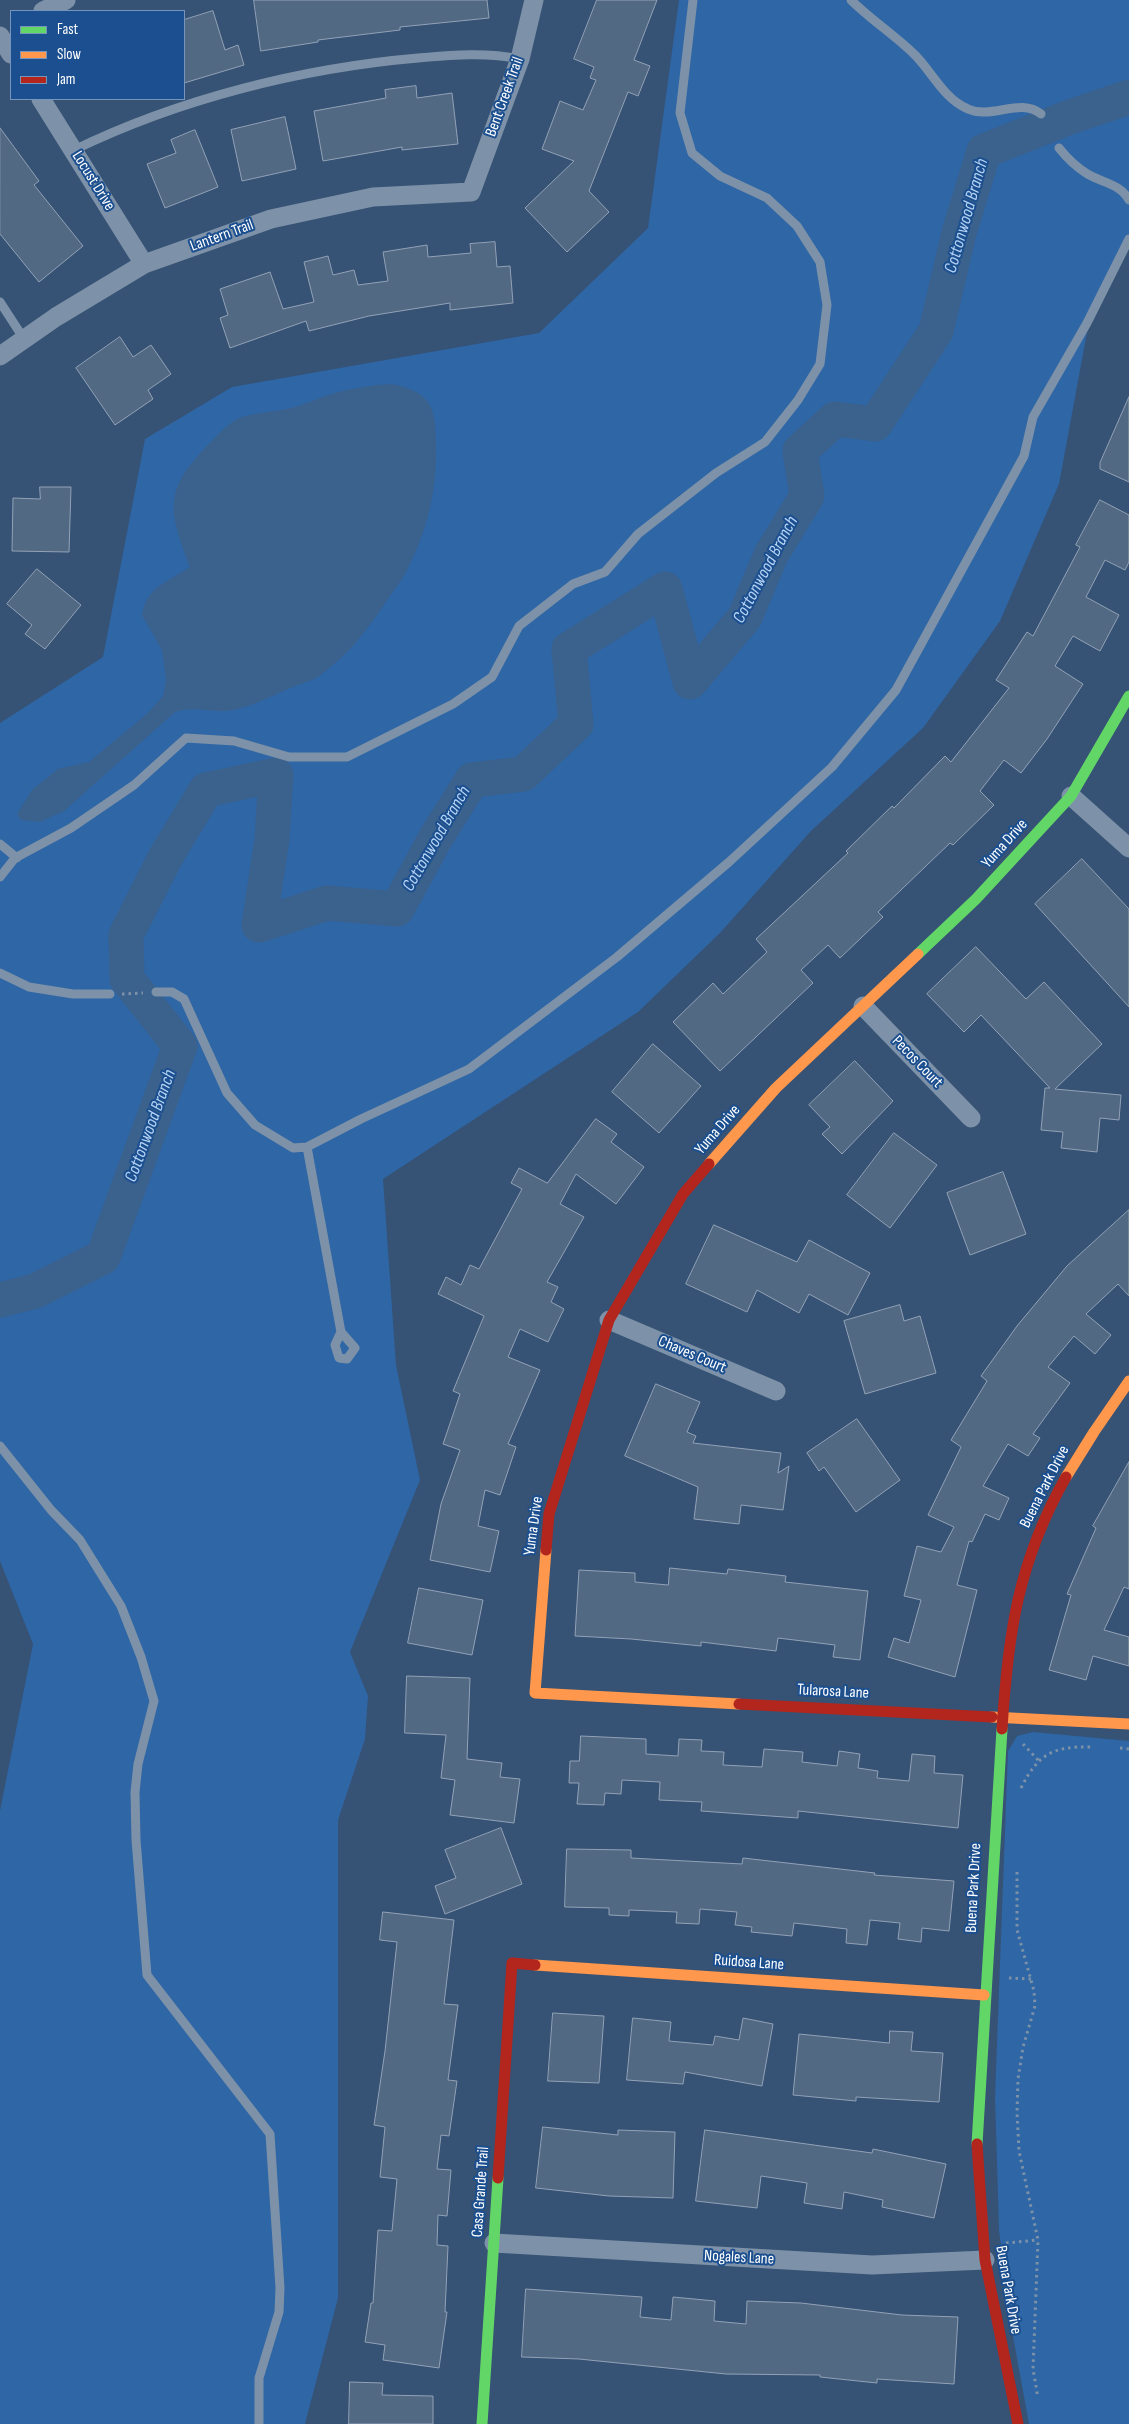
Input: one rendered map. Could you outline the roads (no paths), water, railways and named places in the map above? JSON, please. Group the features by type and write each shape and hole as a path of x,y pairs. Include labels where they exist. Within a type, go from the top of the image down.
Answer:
{"street":[{"path":"45,10 66,0"},
{"name":"Bent Creek Trail","path":"471,192 520,59 534,0"},
{"path":"0,37 10,52"},
{"name":"Locust Drive","path":"42,100 144,264"},
{"name":"Lantern Trail","path":"0,356 56,318 144,264 271,219 373,197 471,192"},
{"name":"Yuma Drive","path":"535,1693 549,1514 609,1320 683,1194 776,1088 976,900 1071,796 1129,696"},
{"path":"1071,796 1129,848"},
{"name":"Pecos Court","path":"863,1006 971,1118"},
{"name":"Chaves Court","path":"609,1320 776,1391"},
{"name":"Buena Park Drive","path":"1018,2424 984,2260 976,2137 1006,1659 1016,1601 1036,1540 1065,1480 1098,1423 1129,1381"},
{"name":"Tularosa Lane","path":"535,1693 1129,1724"},
{"name":"Ruidosa Lane","path":"512,1962 984,1996"},
{"name":"Casa Grande Trail","path":"482,2424 512,1962"},
{"name":"Nogales Lane","path":"494,2243 872,2265 984,2260"}],"lane":[{"path":"0,877 17,858 71,828 134,786 186,738 234,740 289,757 347,757 452,704 492,677 519,626 573,584 605,572 638,534 716,473 764,442 798,400 820,364 827,305 820,262 797,226 766,198 720,176 692,153 680,113 694,0"},
{"path":"851,0 915,55 953,100 968,110 986,113 1020,107 1033,108 1041,114"},
{"path":"74,150 113,131 212,96 297,77 384,61 430,57 495,54 520,59"},
{"path":"1060,148 1071,162 1088,175 1104,180 1125,192 1129,200"},
{"path":"156,992 172,992 184,999 227,1093 255,1125 293,1148 307,1147 361,1119 469,1069 617,957 729,862 832,767 896,690 1024,456 1033,416 1086,323 1129,239"},
{"path":"0,302 24,339"},
{"path":"0,844 17,858"},
{"path":"0,973 29,987 74,994 110,994"},
{"path":"307,1147 341,1332"},
{"path":"0,1446 51,1510 80,1540 121,1606 154,1701 138,1764 135,1792 136,1840 148,1975 270,2134 280,2296 279,2312 259,2378 259,2424"}],"waterway":[{"name":"Cottonwood Branch","path":"0,1300 35,1291 103,1257 180,1046 127,979 126,935 165,858 206,790 276,775 272,839 259,925 327,903 397,909 435,839 472,780 523,774 576,724 569,649 665,589 690,682 745,617 771,555 807,496 800,451 835,419 875,424 936,331 959,233 984,151 1070,117 1129,97"}]}
